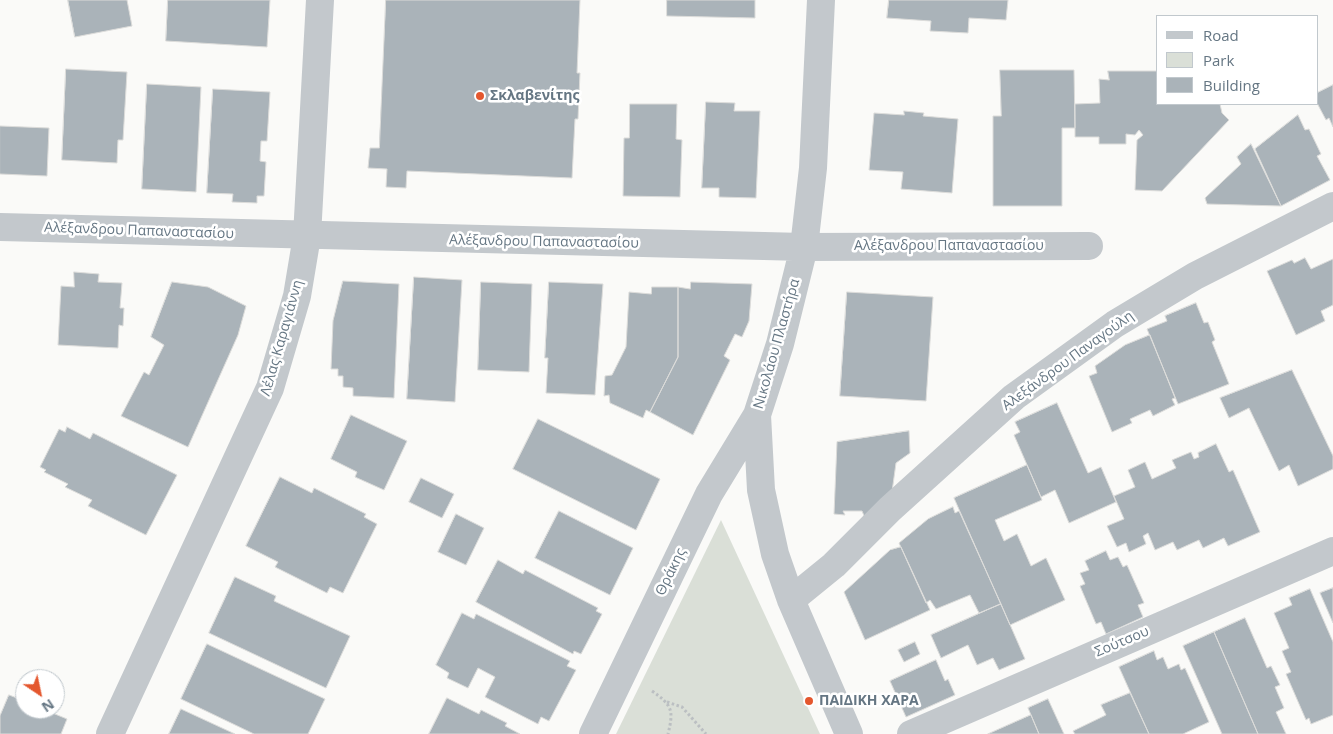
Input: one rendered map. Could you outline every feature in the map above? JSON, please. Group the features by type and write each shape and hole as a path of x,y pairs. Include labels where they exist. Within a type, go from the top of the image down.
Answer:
{"street":[{"name":"Λέλας Καραγιάννη","path":"110,734 270,388 297,296 307,236 320,0"},
{"name":"Νικολάου Πλαστήρα","path":"821,0 813,168 804,247 780,344 757,415 761,490 775,554 791,600 849,734"},
{"name":"Αλεξάνδρου Παναγούλη","path":"791,600 834,565 890,510 1014,397 1084,346 1115,324 1195,276 1333,206"},
{"name":"Αλέξανδρου Παπαναστασίου","path":"0,227 804,247 1089,246"},
{"name":"Θράκης","path":"593,734 709,494 757,415"},
{"name":"Σούτσου","path":"911,734 1333,551"}],"path":[{"path":"624,671 666,702 682,706 706,734"},
{"path":"666,702 672,715 668,734"}],"green space":[{"path":"721,520 820,734 616,734"}],"building":[{"path":"68,0 127,0 132,26 75,37"},
{"path":"168,0 270,0 267,47 166,41"},
{"name":"Σκλαβενίτης","path":"386,0 580,0 577,73 580,73 578,119 575,119 572,178 407,171 406,188 386,187 387,169 368,168 370,148 379,148"},
{"path":"667,0 755,0 755,18 667,16"},
{"path":"889,0 1008,0 1006,20 969,18 968,33 930,31 931,21 887,18"},
{"path":"66,69 127,72 123,140 118,140 117,163 62,160"},
{"path":"1000,70 1074,70 1075,128 1062,128 1062,206 993,206 993,116 1001,116"},
{"path":"1108,71 1156,71 1156,105 1220,105 1222,113 1229,120 1162,191 1135,190 1137,140 1143,135 1139,130 1135,135 1126,134 1126,144 1099,144 1099,137 1075,137 1075,104 1100,103 1099,79 1109,80"},
{"path":"147,84 201,87 196,192 142,189"},
{"path":"1333,85 1333,127 1329,118 1326,120 1318,105 1318,92"},
{"path":"213,89 270,92 267,141 261,141 260,161 266,162 264,196 257,196 257,203 232,202 233,194 207,193"},
{"path":"706,102 735,103 734,111 760,111 756,198 719,197 719,188 702,188"},
{"path":"630,104 677,104 676,139 682,140 680,197 623,196 624,138 629,138"},
{"path":"904,111 924,113 923,116 958,119 952,193 901,189 903,172 869,170 874,113 904,115"},
{"path":"1298,115 1305,130 1309,129 1321,154 1317,156 1330,180 1281,206 1255,149"},
{"path":"0,126 49,128 47,176 0,174"},
{"path":"1251,144 1281,206 1207,204 1205,198 1241,164 1237,157"},
{"path":"1305,258 1311,269 1333,259 1333,305 1321,311 1325,321 1296,335 1267,271 1292,260 1294,263"},
{"path":"74,272 99,274 98,282 122,283 120,308 124,308 123,326 119,325 118,348 58,345 61,286 74,287"},
{"path":"414,277 462,280 455,402 407,399"},
{"path":"343,281 399,284 394,398 353,396 353,388 343,387 343,376 338,376 338,369 331,369 333,321"},
{"path":"172,282 208,287 246,306 238,335 188,447 121,416 144,372 149,375 164,345 151,337"},
{"path":"481,282 532,284 529,372 478,370"},
{"path":"549,282 603,284 595,395 546,393 548,358 545,358"},
{"path":"691,282 752,284 749,321 742,337 735,334 724,356 730,360 693,435 650,412 678,357 678,287 690,289"},
{"path":"652,287 678,287 678,357 650,412 646,410 643,418 610,403 609,395 604,396 605,376 612,375 626,347 629,292 651,294"},
{"path":"847,292 933,297 926,401 840,396"},
{"path":"1196,303 1204,323 1208,322 1215,340 1212,342 1229,384 1178,404 1147,329 1167,321 1165,316"},
{"path":"1150,335 1175,398 1172,399 1175,405 1153,416 1150,410 1130,419 1132,423 1112,432 1089,376 1097,373 1095,366 1125,345"},
{"path":"1292,370 1333,456 1333,469 1298,486 1289,465 1279,471 1249,408 1229,418 1220,398"},
{"path":"1057,403 1088,473 1101,467 1116,502 1069,523 1055,490 1041,497 1014,435 1020,432 1015,422"},
{"path":"351,415 407,441 384,490 355,477 357,472 331,459"},
{"path":"538,419 660,479 636,530 513,469"},
{"path":"67,427 90,439 93,433 177,475 146,535 88,506 92,500 65,487 68,484 44,472 46,470 40,467 59,429 65,432"},
{"path":"909,431 910,453 896,463 892,492 865,518 862,511 843,511 845,515 834,514 837,442"},
{"path":"1216,444 1229,472 1233,470 1260,532 1228,546 1224,538 1203,548 1199,540 1177,550 1173,542 1155,550 1148,533 1143,536 1146,544 1129,552 1126,543 1117,547 1107,526 1124,519 1114,496 1135,487 1128,470 1145,462 1152,479 1176,468 1172,460 1191,452 1194,459 1199,457 1198,453"},
{"path":"1027,465 1042,500 995,520 1004,541 1017,534 1031,566 1046,558 1065,600 1010,625 954,498"},
{"path":"280,477 312,493 314,488 366,514 364,517 377,524 343,593 330,587 327,593 275,567 278,562 246,546"},
{"path":"421,478 454,494 442,518 409,502"},
{"path":"953,507 955,513 959,511 1001,604 979,613 970,595 936,609 930,600 926,603 899,543 928,519"},
{"path":"559,511 633,548 610,595 535,558"},
{"path":"456,514 484,528 466,565 438,552"},
{"path":"901,547 930,610 865,640 844,592 890,550"},
{"path":"1106,551 1110,560 1118,557 1123,567 1127,565 1144,603 1138,605 1143,617 1106,634 1101,622 1096,624 1080,586 1085,584 1080,573 1089,570 1085,561"},
{"path":"498,560 523,574 525,570 598,608 596,611 602,614 581,654 574,651 573,654 476,602"},
{"path":"235,577 276,596 274,601 350,636 326,688 209,633"},
{"path":"1333,588 1333,623 1320,593"},
{"path":"1310,589 1333,642 1333,715 1311,724 1309,718 1306,720 1286,674 1291,672 1282,651 1289,648 1274,613 1292,605 1289,598"},
{"path":"1001,604 1025,659 999,670 993,658 977,665 968,645 941,658 931,635"},
{"path":"462,613 474,619 476,614 570,661 567,666 576,670 549,721 541,717 538,724 485,697 495,677 478,668 468,688 447,678 449,673 436,665"},
{"path":"1245,618 1267,668 1271,666 1280,685 1275,687 1284,708 1276,712 1286,734 1258,734 1214,632"},
{"path":"1214,632 1258,734 1222,734 1183,646"},
{"path":"915,642 920,654 904,662 898,650"},
{"path":"207,644 325,699 308,734 254,734 181,699"},
{"path":"1154,651 1157,660 1163,657 1168,669 1179,664 1181,670 1185,668 1209,722 1183,734 1149,734 1119,667"},
{"path":"936,660 945,681 948,679 955,695 906,717 890,681"},
{"path":"1130,693 1149,734 1075,734 1073,731 1106,715 1101,705"},
{"path":"9,695 15,697 15,719 67,719 61,734 0,734 0,716"},
{"path":"447,698 479,714 481,710 507,723 505,726 520,734 429,734"},
{"path":"1048,699 1064,734 1039,734 1028,708"},
{"path":"181,709 235,734 169,734"},
{"path":"1031,715 1039,734 988,734"}],"place":[{"name":"Σκλαβενίτης","path":"480,96"},
{"name":"ΠΑΙΔΙΚΗ ΧΑΡΑ","path":"809,701"}]}
